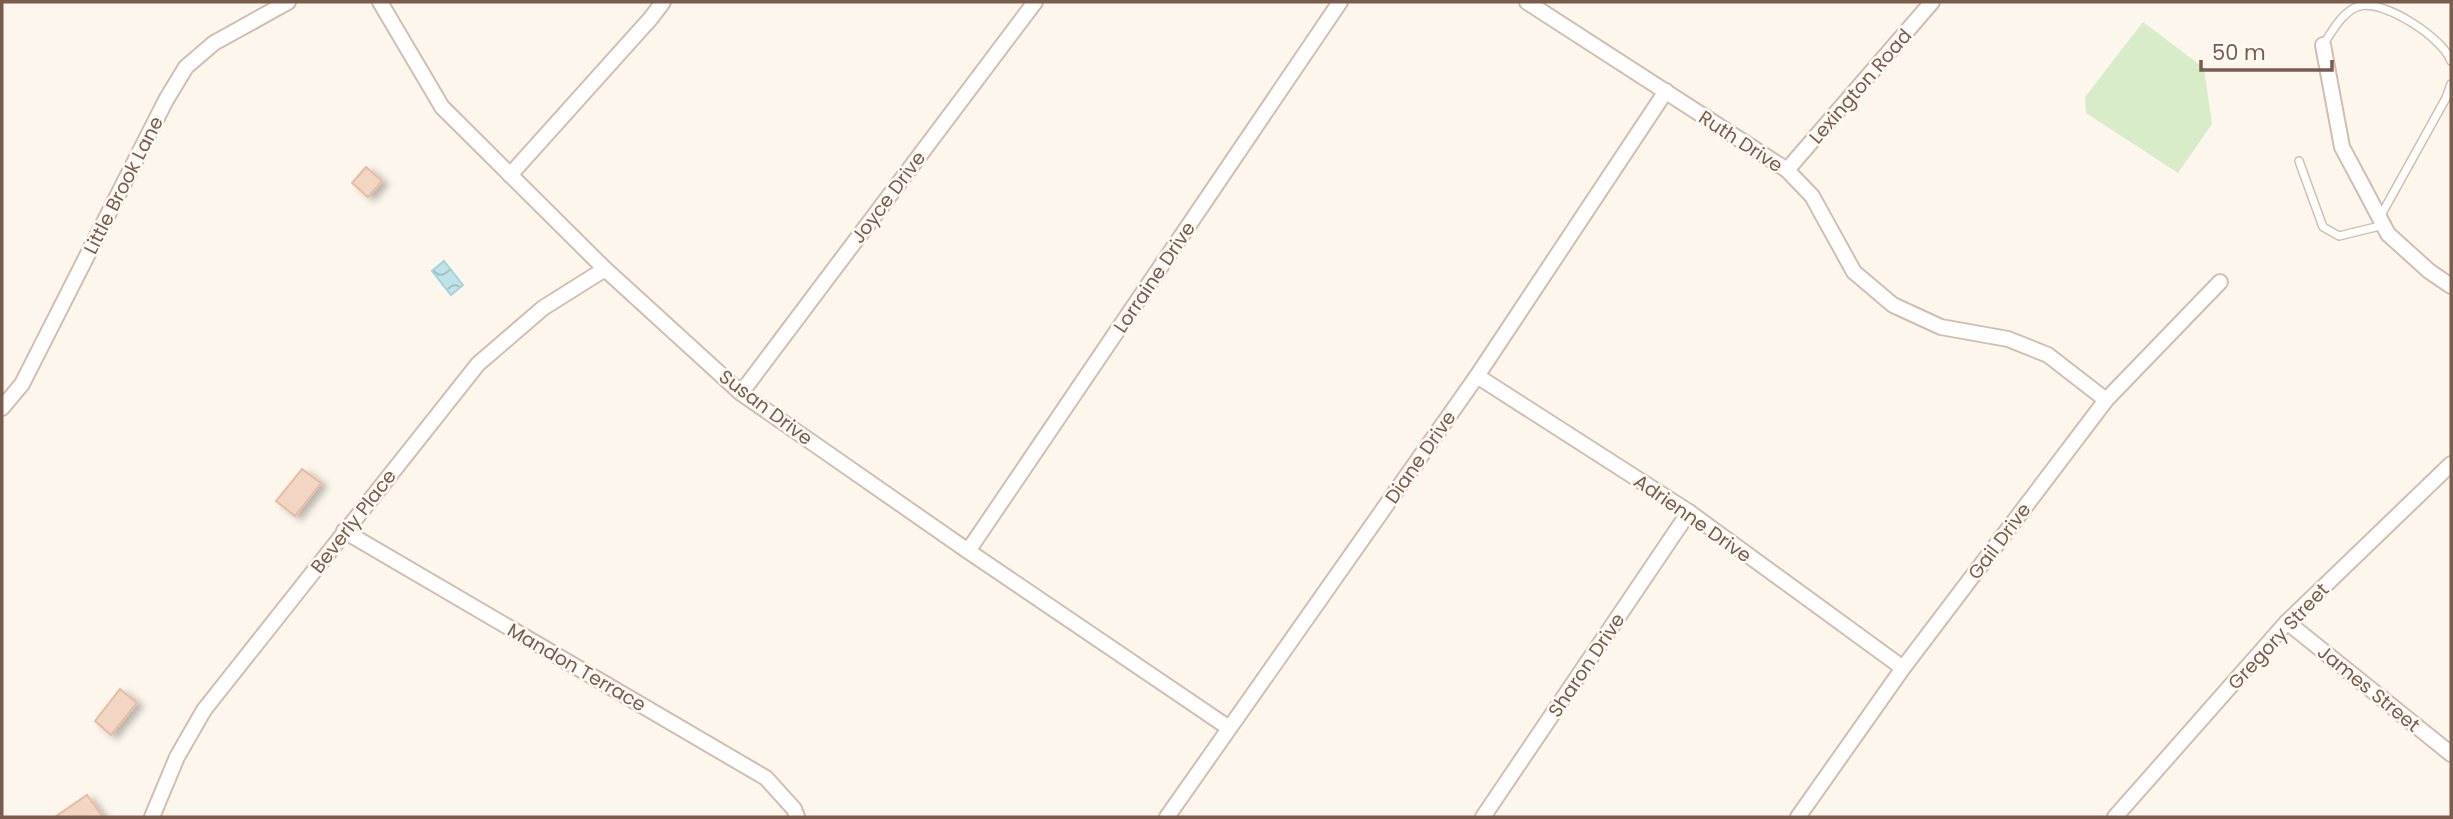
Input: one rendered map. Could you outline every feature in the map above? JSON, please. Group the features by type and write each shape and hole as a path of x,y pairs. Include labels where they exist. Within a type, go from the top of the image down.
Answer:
{"street":[{"name":"Little Brook Lane","path":"2,408 22,384 166,100 186,67 214,43 289,2"},
{"name":"Susan Drive","path":"380,2 442,107 606,269 741,393 1228,728"},
{"path":"510,175 663,2"},
{"name":"Joyce Drive","path":"741,393 1035,2"},
{"name":"Lorraine Drive","path":"968,551 1340,2"},
{"name":"Ruth Drive","path":"1527,2 1787,170 1812,196 1854,272 1893,305 1941,327 2008,339 2048,355 2106,400"},
{"name":"Lexington Road","path":"1787,170 1932,2"},
{"path":"2323,46 2342,147 2381,221 2388,234 2429,271 2451,286"},
{"name":"Diane Drive","path":"1167,817 1477,376 1666,92"},
{"name":"Beverly Place","path":"152,817 177,757 204,710 478,364 543,308 606,269"},
{"name":"Gail Drive","path":"1798,817 1903,668 2106,400 2220,282"},
{"name":"Adrienne Drive","path":"1477,376 1689,512 1903,668"},
{"name":"Gregory Street","path":"2115,817 2287,622 2451,464"},
{"name":"Sharon Drive","path":"1483,817 1689,512"},
{"name":"Mandon Terrace","path":"344,531 766,778 794,809 797,817"},
{"name":"James Street","path":"2287,622 2451,754"}],"lane":[{"path":"2323,46 2340,20 2360,6 2377,7 2410,20 2435,39 2451,61"},
{"path":"2299,161 2323,227 2339,236 2381,221 2451,84"}],"green space":[{"path":"2143,22 2204,68 2212,124 2178,173 2086,113 2085,97"}],"water":[{"path":"444,261 463,285 451,295 432,271"}],"building":[{"path":"366,167 382,181 368,197 352,183"},
{"path":"302,469 321,483 295,516 276,501"},
{"path":"120,689 137,703 111,735 95,721"},
{"path":"87,795 103,817 55,817"}]}
